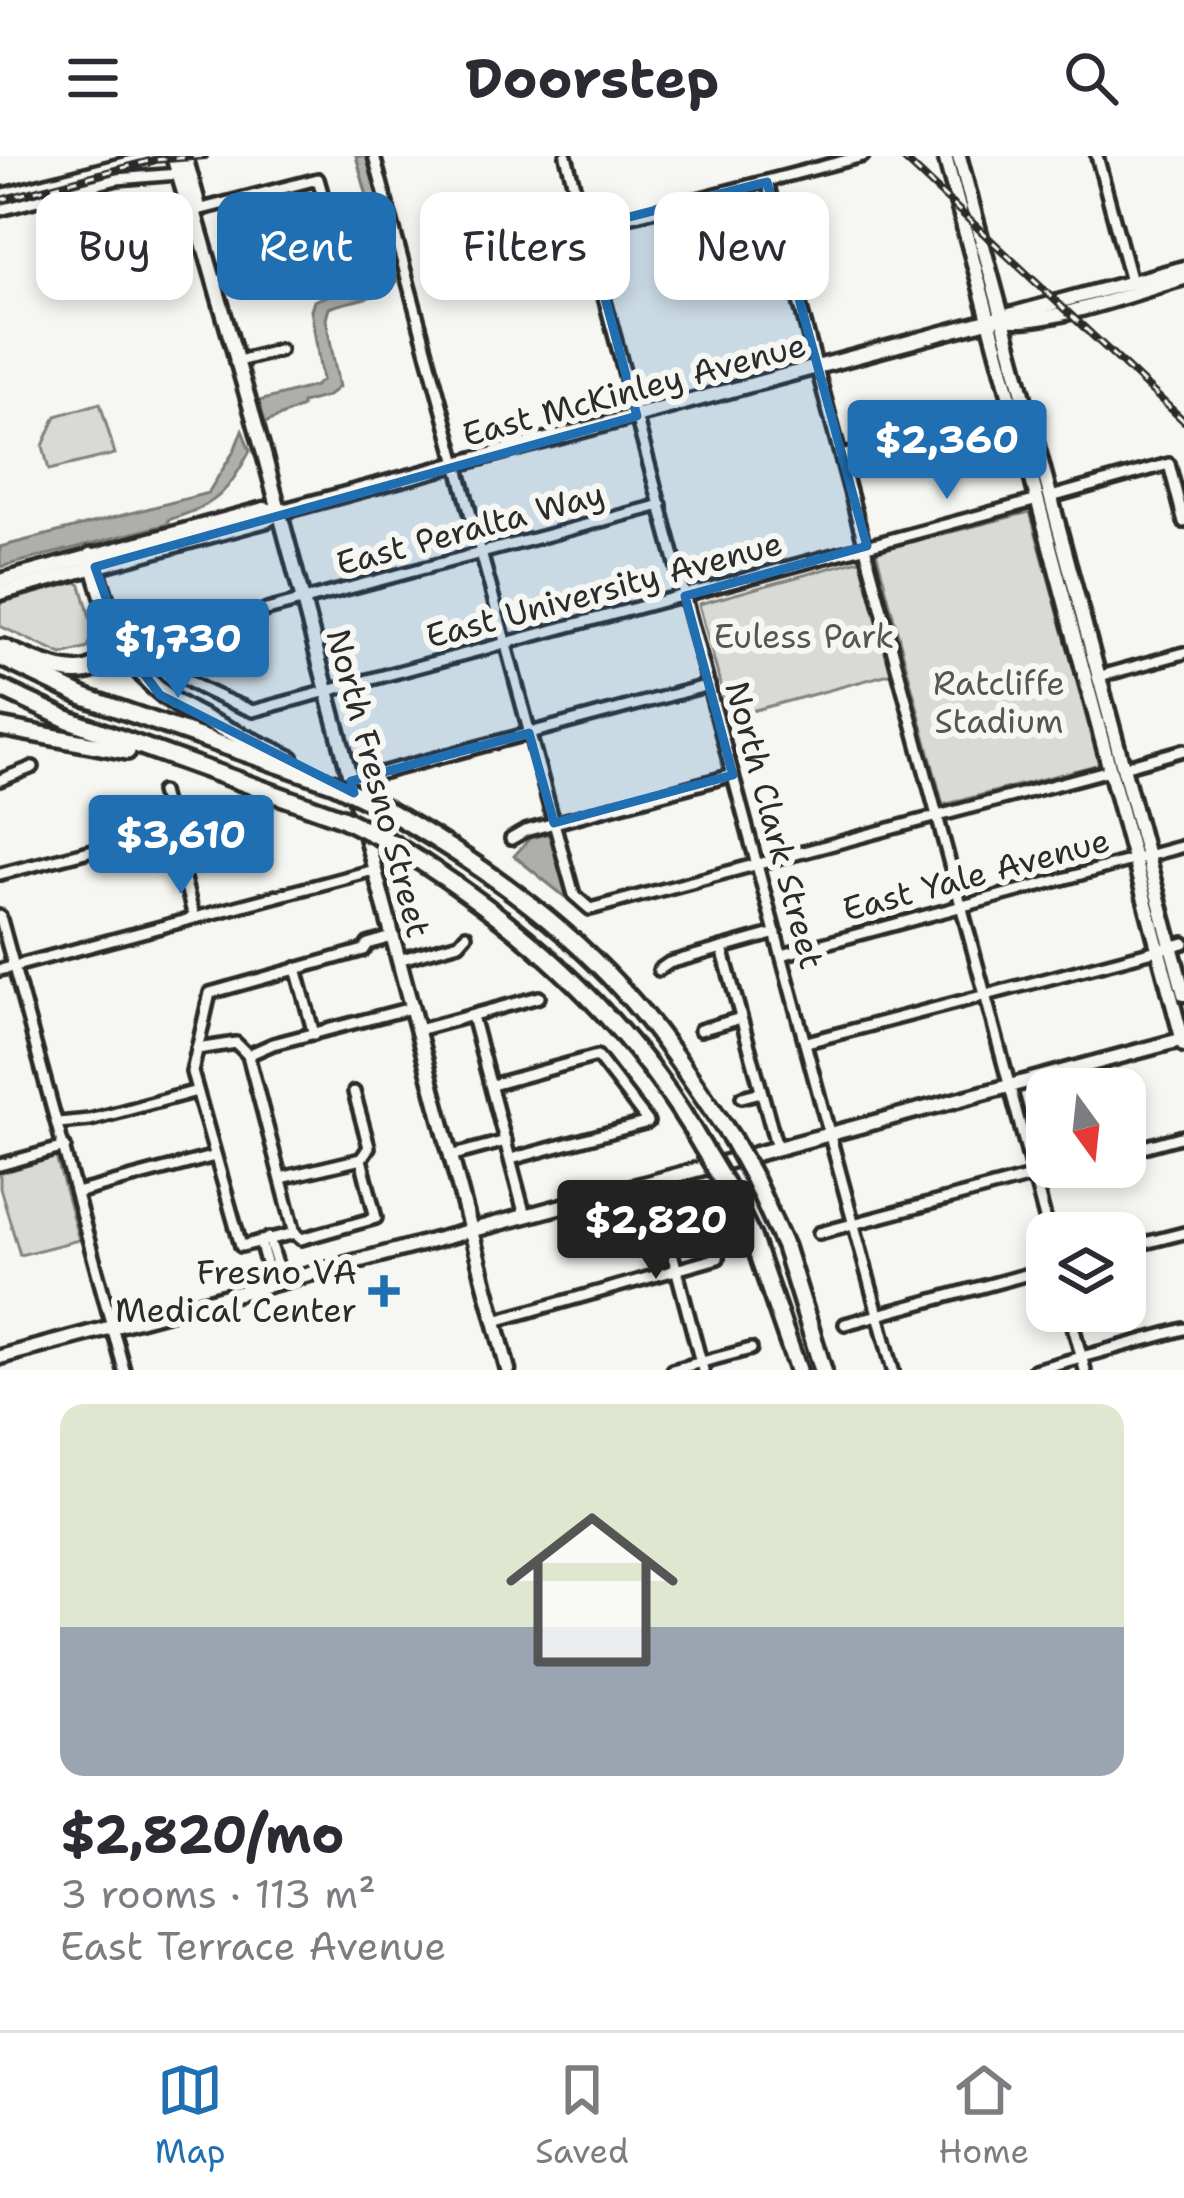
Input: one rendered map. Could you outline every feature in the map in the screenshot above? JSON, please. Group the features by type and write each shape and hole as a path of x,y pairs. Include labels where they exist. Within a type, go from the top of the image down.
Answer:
{"highway":[{"path":"93,561 106,608 134,666 160,695 189,714 343,783 487,872 590,957 635,1005 731,1137 754,1179 785,1247 823,1370"},
{"path":"0,647 59,672 82,672 99,661 106,648 106,608"},
{"path":"0,657 84,697 343,783"},
{"path":"0,688 69,720 287,796 386,840 482,904 577,983 639,1052 725,1184 752,1237 798,1370"},
{"path":"0,727 100,743 287,796"}],"main road":[{"name":"North Fresno Street","path":"180,156 178,174 188,206 196,207 326,692 343,783 374,870 508,1370"},
{"path":"180,156 196,207"},
{"path":"945,156 1046,479 1045,499 1064,544 1093,678 1093,706 1128,806 1136,812 1141,858"},
{"path":"959,156 1019,431 1044,493 1141,858 1184,994"},
{"path":"1133,287 1184,273"},
{"name":"East McKinley Avenue","path":"997,321 1035,305 1133,287"},
{"name":"East McKinley Avenue","path":"0,581 267,520 279,512 816,368 997,321 1084,306 1133,287"},
{"path":"1014,410 1023,416 1046,479"},
{"name":"East McKinley Avenue","path":"0,593 93,561"},
{"path":"0,1357 1184,1042 1172,946"}],"street":[{"path":"0,195 152,156"},
{"path":"374,156 574,895 590,909 1184,750"},
{"name":"North Clark Street","path":"566,156 576,192"},
{"path":"630,218 863,156"},
{"path":"1097,156 1133,287"},
{"path":"0,210 117,178 178,174"},
{"path":"196,207 318,179 338,249 214,282"},
{"path":"767,182 1026,1150"},
{"name":"North Clark Street","path":"605,300 892,1370"},
{"path":"235,362 280,350"},
{"path":"842,456 1014,410"},
{"name":"East University Avenue","path":"254,711 1169,464 1184,522"},
{"name":"East Peralta Way","path":"254,711 190,682 164,662 154,642 661,505"},
{"path":"1093,678 1184,653"},
{"path":"343,783 709,685"},
{"path":"0,780 33,767"},
{"path":"511,839 733,775"},
{"path":"161,792 194,917"},
{"path":"0,874 211,816"},
{"name":"East Yale Avenue","path":"782,955 1184,846"},
{"path":"0,970 374,870"},
{"path":"0,916 124,1370"},
{"path":"659,970 669,963 776,933"},
{"path":"398,960 459,943 466,935"},
{"path":"295,1233 241,1246 192,1072 210,993 364,950 368,944 392,937"},
{"path":"806,1042 1172,946"},
{"path":"722,948 777,1148"},
{"path":"296,968 314,1034"},
{"path":"418,1030 538,998"},
{"path":"248,1055 411,1008"},
{"path":"472,1016 525,1216"},
{"path":"700,1030 741,1018"},
{"path":"197,1049 236,1042 248,1055 295,1233 301,1239 376,1218 361,1159"},
{"path":"491,1084 597,1056 648,1121 511,1159"},
{"path":"58,1123 88,1120 197,1091"},
{"path":"280,1178 361,1159 369,1147 353,1092"},
{"path":"742,1097 761,1092"},
{"path":"1146,1146 1184,1136"},
{"path":"451,1156 506,1141"},
{"path":"0,1165 64,1147"},
{"path":"76,1193 215,1156"},
{"path":"819,1233 1026,1178"},
{"path":"653,1181 702,1366"},
{"path":"1146,1243 1184,1233"},
{"path":"265,1240 277,1282"},
{"path":"495,1321 718,1258"},
{"path":"844,1324 1026,1275"},
{"path":"1034,1370 1184,1329"},
{"path":"1075,1332 1085,1370"},
{"path":"672,1370 702,1366 751,1349"}],"highlighted area":[{"path":"767,182 867,546 685,596 733,775 554,823 529,733 351,781 354,793 160,695 123,646 95,567 637,416 586,228"}],"green space":[{"path":"100,403 115,454 49,470 43,446 56,416"},
{"name":"Ratcliffe Stadium","path":"1030,512 1100,764 943,805 876,551"},
{"name":"Euless Park","path":"862,559 893,673 729,717 699,604"},
{"path":"76,582 81,585 94,631 88,648 62,655 0,626 0,603"},
{"path":"56,1157 79,1240 20,1255 0,1173"}],"shaded area":[{"path":"356,156 371,156 381,192 366,192"},
{"path":"396,249 402,271 396,282"},
{"path":"357,300 329,308 326,319 339,387 265,423 259,401 322,380 311,310 314,301"},
{"path":"242,430 250,451 234,479 209,503 168,524 0,567 0,547 208,493"},
{"path":"547,834 570,901 514,856 530,838"}],"railway":[{"path":"0,200 153,160 205,156"},
{"path":"901,156 1184,421"}],"place":[{"name":"Fresno VA Medical Center","path":"384,1291"}]}
